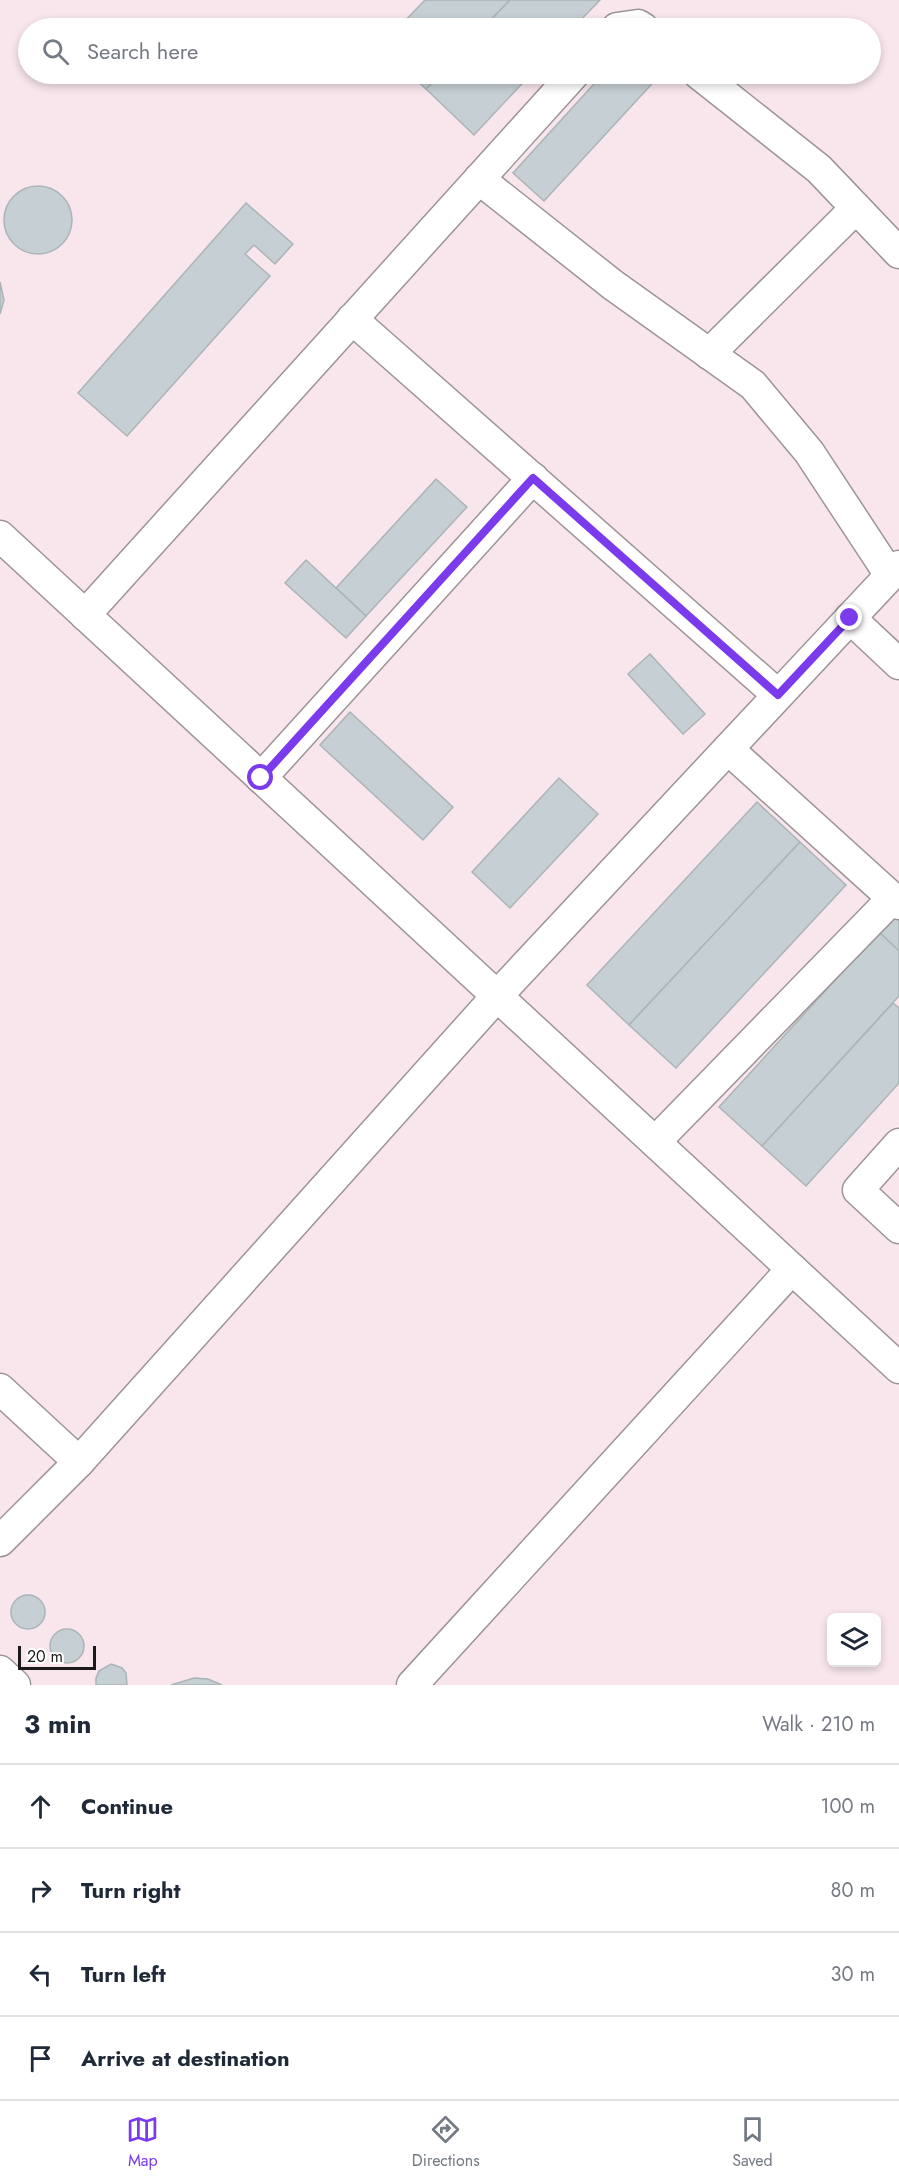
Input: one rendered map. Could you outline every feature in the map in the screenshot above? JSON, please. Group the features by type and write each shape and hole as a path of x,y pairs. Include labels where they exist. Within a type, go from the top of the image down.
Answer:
{"street":[{"path":"85,615 565,84"},
{"path":"712,84 819,169 899,253"},
{"path":"0,1541 80,1462 497,996 895,570 809,452 753,385 613,285 479,179"},
{"path":"710,354 856,208"},
{"path":"352,319 778,695"},
{"path":"261,778 533,478"},
{"path":"0,536 899,1368"},
{"path":"850,618 899,664"},
{"path":"655,1142 896,901 728,749"},
{"path":"899,1144 858,1190 899,1228"},
{"path":"412,1685 792,1269"},
{"path":"0,1389 80,1462"},
{"path":"0,1671 15,1685"}],"shaded area":[{"path":"0,0 899,0 899,1685 0,1685"}],"building":[{"path":"425,0 510,0 493,18 408,18"},
{"path":"510,0 600,0 583,18 493,18"},
{"path":"420,84 431,84 426,89"},
{"path":"431,84 522,84 474,135 426,89"},
{"path":"594,84 652,84 544,201 513,173"},
{"path":"38,186 51,189 62,196 69,207 72,220 69,233 62,244 51,251 38,254 25,251 14,244 7,233 4,220 7,207 14,196 25,189"},
{"path":"246,203 293,244 275,264 254,245 245,254 270,276 127,436 78,393"},
{"path":"0,282 4,300 0,314"},
{"path":"436,479 467,507 366,616 336,588"},
{"path":"306,560 366,616 346,638 285,583"},
{"path":"650,654 705,714 683,734 628,674"},
{"path":"350,712 453,807 423,840 320,745"},
{"path":"559,778 598,814 510,908 472,872"},
{"path":"757,802 800,842 629,1025 587,985"},
{"path":"800,842 846,885 676,1068 629,1025"},
{"path":"894,915 899,919 899,951 879,932"},
{"path":"879,932 899,951 899,996 762,1146 719,1107"},
{"path":"893,1003 899,1008 899,1083 806,1186 762,1146"},
{"path":"28,1595 40,1600 45,1612 40,1624 28,1629 16,1624 11,1612 16,1600"},
{"path":"67,1629 79,1634 84,1646 79,1658 67,1663 55,1658 50,1646 55,1634"},
{"path":"111,1664 122,1668 126,1673 127,1685 96,1685 99,1671"},
{"path":"194,1678 208,1679 222,1685 171,1685"}],"route":[{"path":"261,778 533,478 778,695 850,618"}]}
